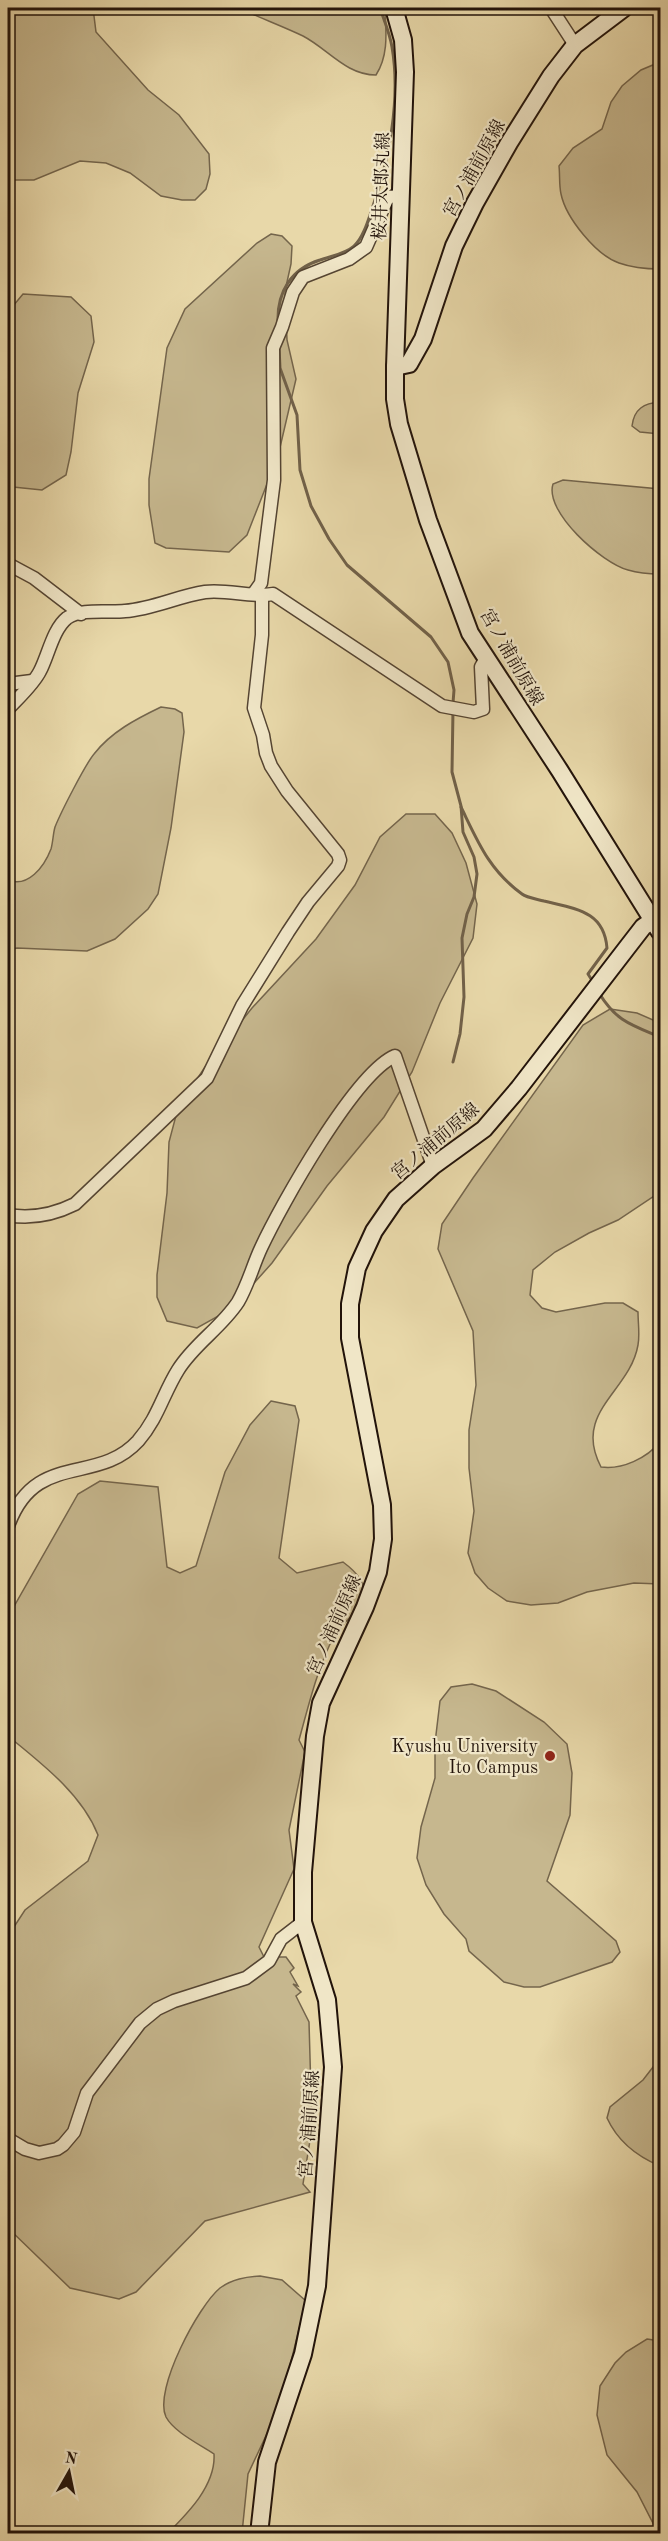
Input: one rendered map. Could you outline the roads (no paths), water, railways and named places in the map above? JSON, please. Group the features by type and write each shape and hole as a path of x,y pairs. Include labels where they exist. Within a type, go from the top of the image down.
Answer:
{"main road":[{"name":"桜井太郎丸線","path":"394,8 403,39 405,72 395,367"},
{"name":"宮ノ浦前原線","path":"258,2534 267,2462 303,2354 317,2286 333,2067 327,2000 303,1922 303,1872 315,1736 321,1703 365,1607 378,1572 383,1539 382,1505 350,1338 350,1304 357,1268 374,1231 396,1199 433,1166 484,1129 519,1088 643,927 657,926 471,633 428,520 399,424 394,399 395,367 409,364 423,339 454,246 475,203 551,76 576,45 624,8"}],"street":[{"path":"551,8 576,45"},
{"path":"8,1215 51,1214 75,1204 207,1078 242,1006 288,932 308,902 339,866 338,854 287,791 271,766 266,753 264,735 254,708 262,635 258,595 274,480 273,348 292,292 303,277 349,259 366,247 388,197 400,196"},
{"path":"8,564 34,578 81,614"},
{"path":"8,709 39,674 67,618 81,614 127,611 207,592 273,594 442,706 474,712 483,709 481,667 486,658"},
{"path":"8,684 32,681"},
{"path":"8,1526 25,1495 45,1479 76,1468 111,1460 125,1452 138,1440 156,1415 178,1369 237,1302 261,1246 338,1117 378,1066 395,1056 433,1166"},
{"path":"8,2139 25,2149 39,2153 63,2145 74,2132 87,2093 140,2023 158,2009 174,2001 246,1978 269,1961 280,1939 303,1922"}],"waterway":[{"path":"278,322 280,301 288,283 301,269 354,246 365,229 378,190 392,130 395,88 391,42 380,8"},
{"path":"279,347 280,368 297,415 300,470 311,506 329,539 347,565 431,637 448,662 454,690 453,703"},
{"path":"453,710 452,772 461,806 463,832 474,857 477,874 474,897 467,914 462,938 464,997 460,1034 453,1062"},
{"path":"461,807 485,855 511,885 527,896 586,914 600,926 607,948 588,974 593,982"},
{"path":"599,993 618,1016 660,1037"}],"place":[{"name":"Kyushu University Ito Campus","path":"550,1756"}]}
